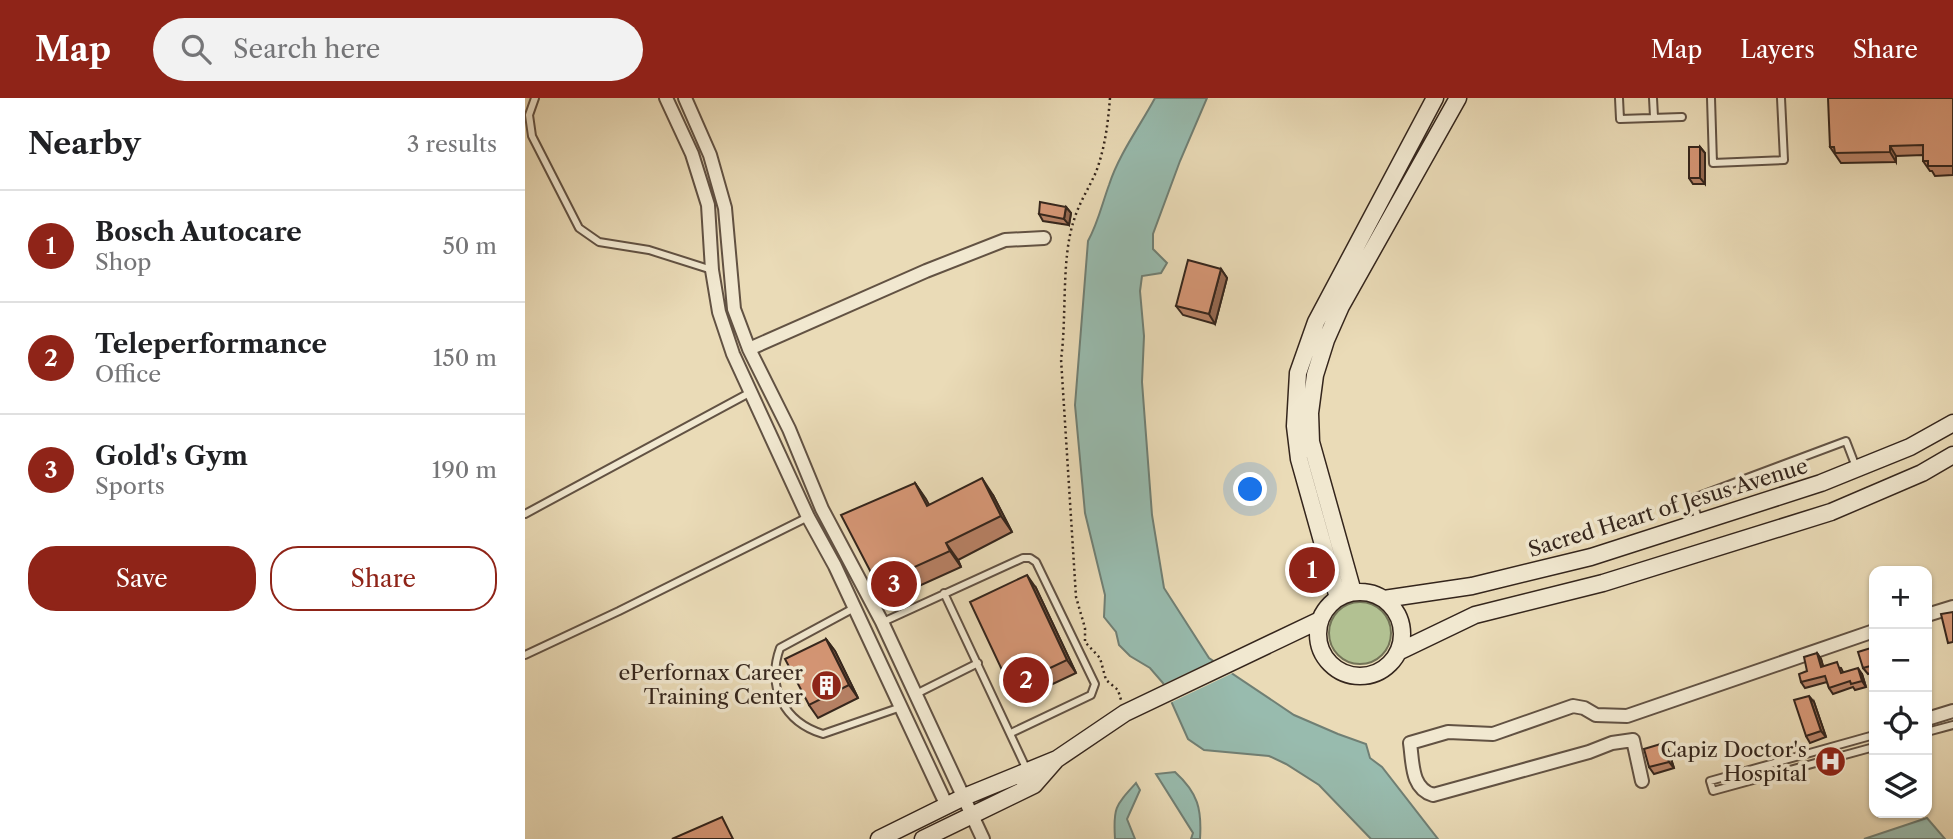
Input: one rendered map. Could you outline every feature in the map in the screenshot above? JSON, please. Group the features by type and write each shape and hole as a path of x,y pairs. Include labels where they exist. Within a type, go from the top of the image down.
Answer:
{"main road":[{"path":"1345,595 1299,459 1295,426 1299,373 1316,322 1434,98"},
{"path":"1345,595 1311,442 1310,413 1315,375 1341,306 1458,98"},
{"name":"Sacred Heart of Jesus Avenue","path":"1384,599 1472,586 1565,563 1821,483 1910,447 1953,423"},
{"path":"1398,652 1475,615 1603,583 1831,512 1922,473 1953,455"},
{"path":"1364,592 1384,599 1401,623 1402,638 1398,652 1385,669 1372,675 1358,676 1344,673 1332,666 1320,648 1318,634 1319,620 1329,605 1345,595 1364,592"},
{"path":"923,839 971,815 1125,713 1319,620"},
{"path":"879,839 964,797 1030,777"}],"street":[{"path":"666,98 692,154 708,205 712,270 719,312 733,354 947,806"},
{"path":"685,98 711,155 725,208 734,309 750,349 789,429 822,509 882,622 983,839"},
{"path":"750,349 926,271 1005,240 1044,238"},
{"path":"712,270 729,269"},
{"path":"808,517 822,509"},
{"path":"835,566 848,560"},
{"path":"1932,613 1953,607"},
{"path":"865,631 882,622"},
{"path":"1633,740 1612,743 1589,752 1433,795 1423,792 1416,783 1410,743 1448,732 1493,734 1573,706 1584,708 1596,715 1627,716 1869,633"},
{"path":"1932,717 1953,711"},
{"path":"1627,716 1642,781"}],"lane":[{"path":"535,98 529,115 532,136 579,228 600,242 649,250 712,270"},
{"path":"1619,98 1620,118 1682,117"},
{"path":"1653,98 1654,117"},
{"path":"1711,98 1713,163 1784,160 1781,98"},
{"path":"525,514 752,391"},
{"path":"1700,521 1691,499 1846,441 1857,469"},
{"path":"525,655 808,517"},
{"path":"882,622 1023,558 1036,562 1095,684 1091,695 1011,733"},
{"path":"944,593 1030,777"},
{"path":"855,608 780,648 774,680 780,700 798,722 823,734 901,707"},
{"path":"916,694 978,663"},
{"path":"1932,731 1953,725"},
{"path":"1869,735 1710,781 1713,791 1869,748"}],"path":[{"path":"1110,98 1106,138 1097,170 1073,221 1061,359 1076,597 1086,628 1085,642 1101,658 1106,680 1118,690 1125,713"}],"green space":[{"path":"1360,602 1382,611 1391,633 1382,655 1360,664 1338,655 1329,633 1338,611"}],"shaded area":[{"path":"1155,98 1207,98 1153,234 1153,249 1167,263 1161,273 1142,276 1140,291 1144,336 1142,382 1152,515 1164,588 1209,658 1294,715 1366,744 1370,758 1382,767 1438,839 1371,839 1319,785 1286,764 1269,756 1204,750 1188,739 1163,683 1150,668 1130,656 1119,645 1116,632 1104,617 1105,595 1085,513 1075,405 1088,241 1118,162"},
{"path":"1175,772 1189,787 1197,802 1200,839 1191,839 1193,833 1156,774"},
{"path":"1136,783 1140,790 1127,819 1135,839 1115,839 1114,820 1117,808"},
{"path":"1927,818 1945,839 1864,839"}],"pier":[{"path":"1217,659 1235,672 1170,703 1162,685"}],"building":[{"path":"1828,98 1953,98 1953,166 1928,166 1928,161 1923,161 1923,145 1890,146 1890,152 1835,153 1834,147 1830,147"},
{"path":"1689,147 1700,147 1700,178 1689,178"},
{"path":"1040,202 1066,207 1064,219 1039,214"},
{"path":"1188,260 1221,269 1209,314 1176,306"},
{"path":"982,478 1001,516 946,543 950,551 877,584 841,515 915,483 927,506"},
{"path":"1027,575 1067,660 1010,687 970,602"},
{"path":"1953,612 1953,642 1948,643 1941,614"},
{"name":"ePerfornax Career Training Center","path":"826,639 849,685 809,705 785,659"},
{"path":"1869,649 1869,666 1863,668 1858,652"},
{"path":"1817,653 1821,667 1837,662 1841,673 1858,668 1862,681 1851,684 1850,681 1829,688 1825,676 1801,682 1799,674 1807,671 1804,657"},
{"path":"1809,696 1821,731 1806,736 1794,700"},
{"path":"1664,743 1669,762 1649,767 1644,749"},
{"path":"722,817 733,839 672,839"}],"place":[{"name":"Bosch Autocare","path":"1312,570"},
{"name":"Gold's Gym","path":"894,584"},
{"name":"Teleperformance","path":"1026,680"},
{"name":"ePerfornax Career Training Center","path":"826,685"},
{"name":"Capiz Doctor's Hospital","path":"1830,762"}]}
